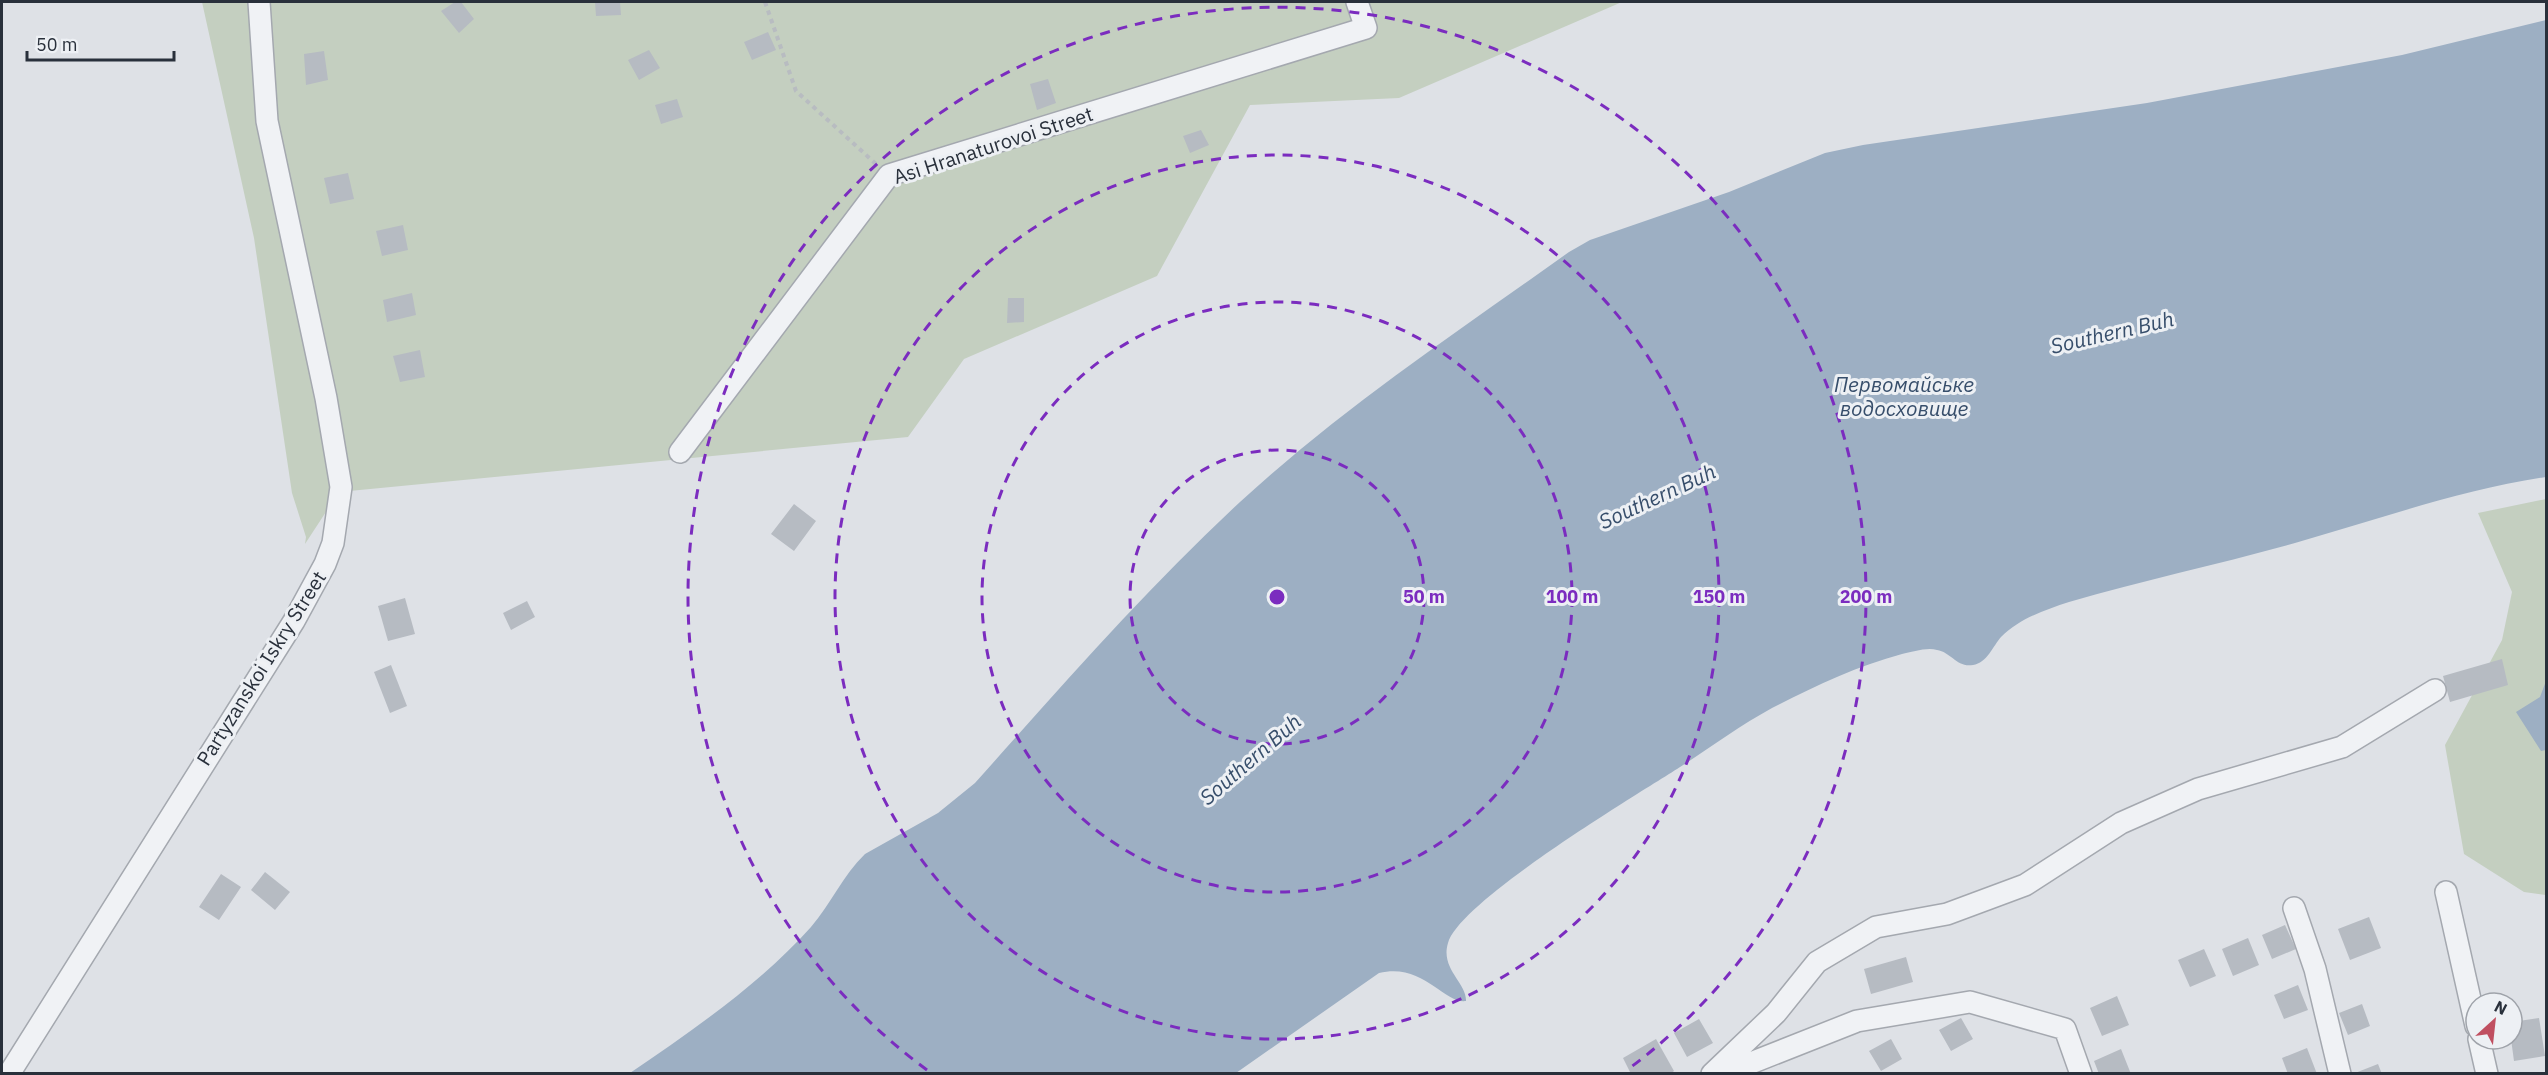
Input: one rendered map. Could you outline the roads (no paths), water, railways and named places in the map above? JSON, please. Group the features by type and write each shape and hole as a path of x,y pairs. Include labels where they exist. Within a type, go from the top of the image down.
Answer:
{"street":[{"name":"Partyzanskoi Iskry Street","path":"9,1074 294,621 325,564 333,543 341,487 326,398 267,121 259,2"},
{"name":"Asi Hranaturovoi Street","path":"680,452 889,175 1365,28 1357,2"},
{"path":"1712,1074 1776,1013 1817,962 1876,927 1947,914 2025,885 2121,823 2198,789 2342,747 2435,690"},
{"path":"2446,892 2468,991"},
{"path":"2294,908 2315,969 2340,1074"},
{"path":"1723,1074 1857,1021 1970,1002 2065,1029 2081,1074"},
{"path":"2482,1051 2487,1074"}],"water":[{"name":"Первомайське водосховище","path":"2546,20 2546,477 2451,497 2295,543 2069,602 2042,612 2008,630 1986,658 1978,664 1963,664 1942,651 1924,649 1868,665 1819,685 1772,708 1588,825 1514,877 1483,902 1459,925 1448,943 1450,968 1465,994 1466,1001 1449,996 1408,973 1394,971 1379,973 1236,1073 630,1073 702,1023 770,968 811,927 850,871 865,854 938,813 975,783 1171,569 1240,502 1279,468 1401,372 1569,252 1590,240 1729,192 1825,153 1863,145 2147,103 2402,55"},
{"path":"2546,681 2546,750 2541,751 2516,712 2540,697"}],"water label":[{"name":"Southern Buh","path":"2112,332"},
{"name":"Southern Buh","path":"1657,496"},
{"name":"Southern Buh","path":"1250,759"}]}
